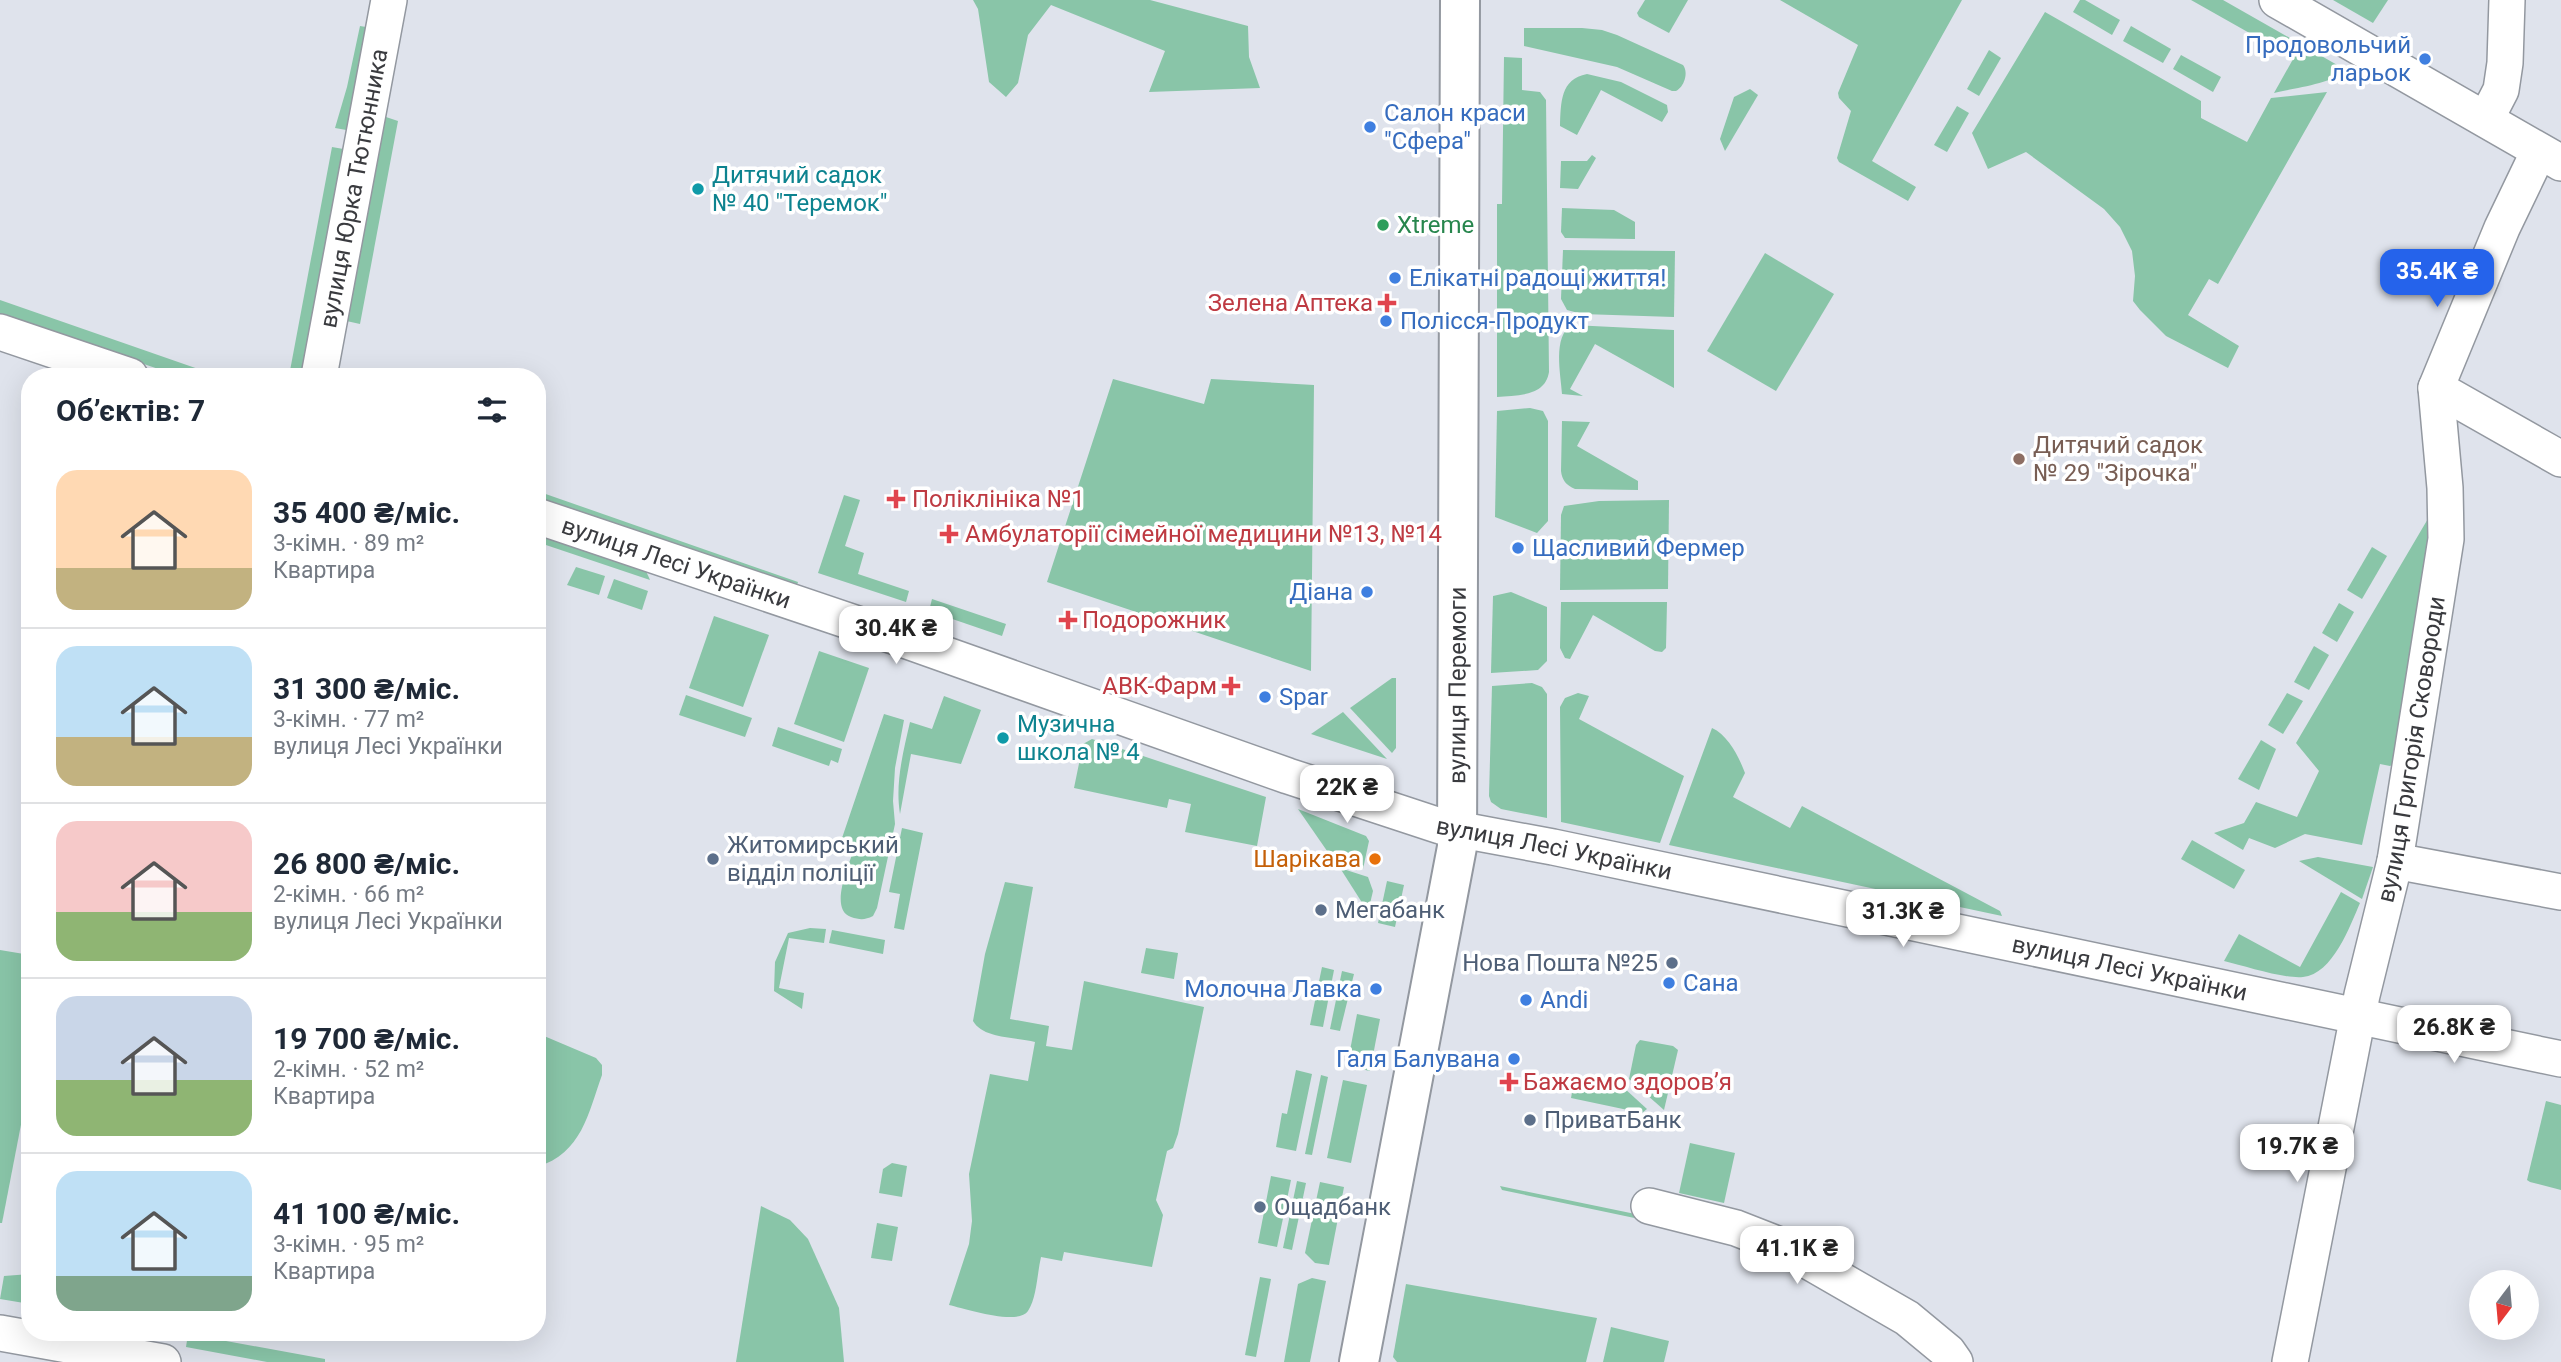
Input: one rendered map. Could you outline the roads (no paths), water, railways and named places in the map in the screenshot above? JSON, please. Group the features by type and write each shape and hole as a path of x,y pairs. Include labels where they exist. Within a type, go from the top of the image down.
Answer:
{"main road":[{"name":"вулиця Перемоги","path":"1359,1362 1454,869 1449,827 1444,0"},
{"name":"вулиця Перемоги","path":"1345,1362 1438,871 1449,827 1460,0"}],"street":[{"name":"вулиця Юрка Тютюнника","path":"320,368 389,0"},
{"path":"2277,0 2550,157"},
{"path":"2486,119 2501,90 2505,63 2507,0"},
{"name":"вулиця Григорія Сковороди","path":"2290,1362 2358,1017 2395,861 2446,538 2445,488 2436,388 2502,228 2550,157"},
{"path":"0,332 106,368"},
{"path":"2436,388 2561,459"},
{"name":"вулиця Лесі Українки","path":"546,519 896,637 1270,770 1449,827 2561,1059"},
{"path":"2395,861 2561,892"},
{"path":"1649,1206 1736,1228 1783,1246 1907,1318 1948,1352 1955,1362"},
{"path":"0,1333 21,1335"},
{"path":"68,1341 144,1350"}],"place":[{"name":"Продовольчий ларьок","path":"2425,59"},
{"name":"Салон краси \"Сфера\"","path":"1370,127"},
{"name":"Дитячий садок № 40 \"Теремок\"","path":"698,189"},
{"name":"Xtreme","path":"1383,225"},
{"name":"Елікатні радощі життя!","path":"1395,278"},
{"name":"Зелена Аптека","path":"1387,303"},
{"name":"Полісся-Продукт","path":"1386,321"},
{"name":"Дитячий садок № 29 \"Зірочка\"","path":"2019,459"},
{"name":"Поліклініка №1","path":"896,499"},
{"name":"Амбулаторії сімейної медицини №13, №14","path":"949,534"},
{"name":"Щасливий Фермер","path":"1518,548"},
{"name":"Діана","path":"1367,592"},
{"name":"Подорожник","path":"1068,620"},
{"name":"АВК-Фарм","path":"1231,686"},
{"name":"Spar","path":"1265,697"},
{"name":"Музична школа № 4","path":"1003,738"},
{"name":"Житомирський відділ поліції","path":"713,859"},
{"name":"Шарікава","path":"1375,859"},
{"name":"Мегабанк","path":"1321,910"},
{"name":"Нова Пошта №25","path":"1672,963"},
{"name":"Сана","path":"1669,983"},
{"name":"Молочна Лавка","path":"1376,989"},
{"name":"Andi","path":"1526,1000"},
{"name":"Галя Балувана","path":"1514,1059"},
{"name":"Бажаємо здоровʼя","path":"1509,1082"},
{"name":"ПриватБанк","path":"1530,1120"},
{"name":"Ощадбанк","path":"1260,1207"}]}
